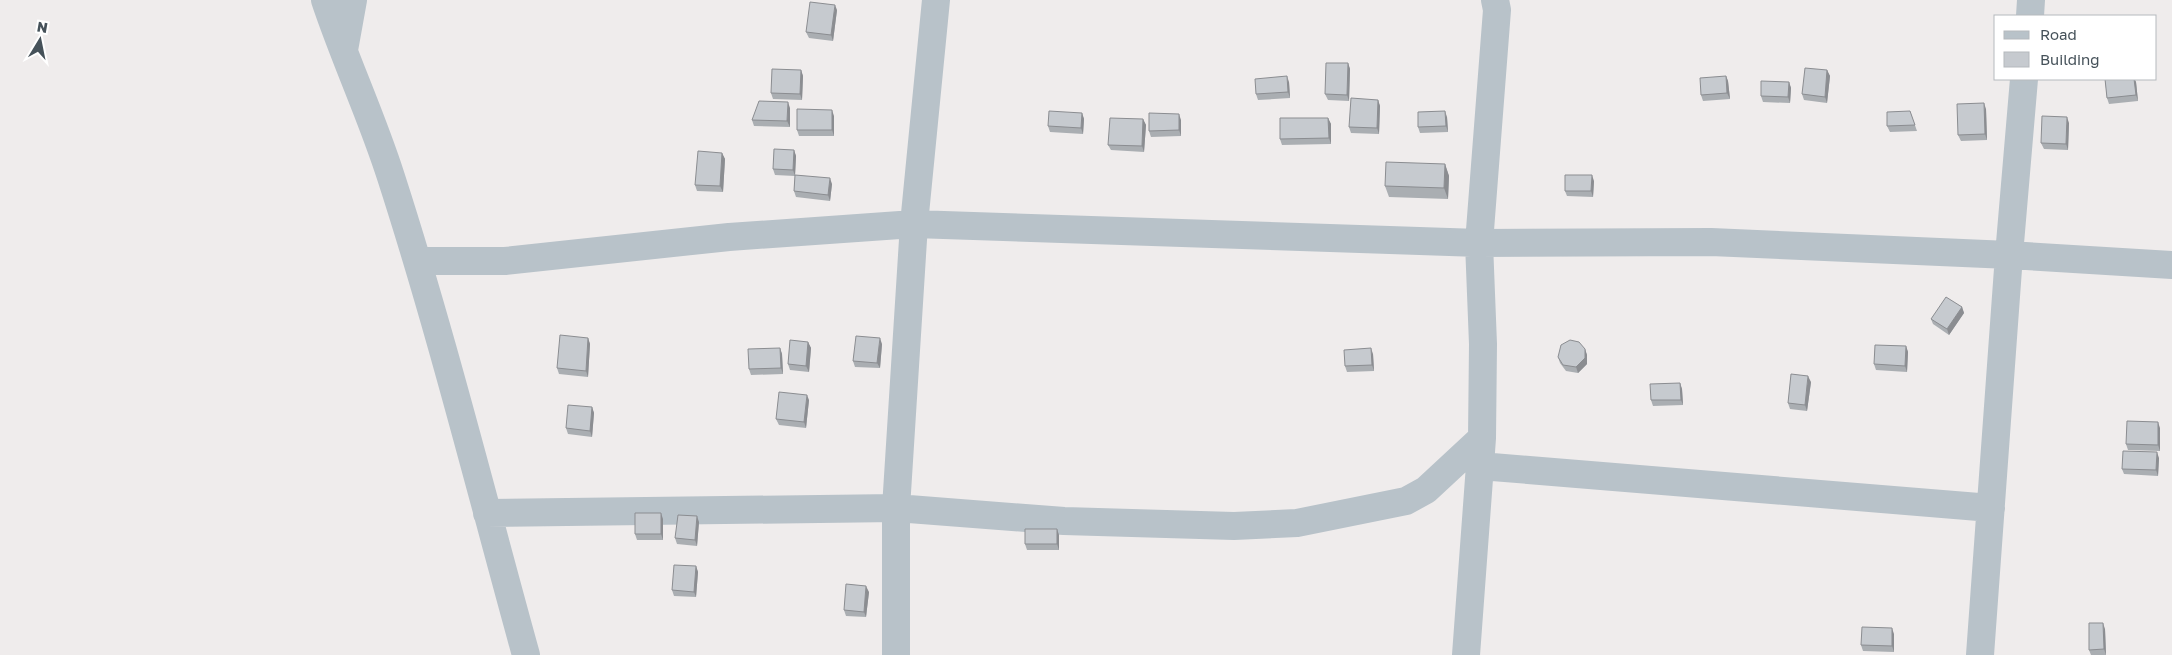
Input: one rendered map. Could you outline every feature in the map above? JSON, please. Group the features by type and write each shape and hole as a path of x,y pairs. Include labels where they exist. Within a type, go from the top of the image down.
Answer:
{"street":[{"path":"325,0 343,54 390,175 418,261 526,655"},
{"path":"343,54 352,0"},
{"path":"896,655 896,508 914,224 936,0"},
{"path":"1466,655 1482,438 1483,344 1479,243 1497,10 1495,0"},
{"path":"2030,15 2031,0"},
{"path":"1980,655 2024,80"},
{"path":"418,261 505,261 729,237 914,224 1479,243 1711,242 2172,265"},
{"path":"487,513 896,508 1064,521 1234,526 1297,523 1406,501 1426,490 1482,438"},
{"path":"1480,466 1991,508"}],"building":[{"path":"810,2 835,5 831,35 806,32"},
{"path":"1326,63 1348,63 1347,95 1325,94"},
{"path":"1805,68 1827,70 1825,97 1802,94"},
{"path":"772,69 801,70 800,94 771,93"},
{"path":"1287,76 1288,92 1256,94 1255,79"},
{"path":"1726,76 1727,93 1701,95 1700,78"},
{"path":"2105,80 2134,80 2136,95 2107,98"},
{"path":"1761,81 1789,82 1788,97 1761,96"},
{"path":"1351,98 1378,100 1377,128 1349,127"},
{"path":"759,101 788,102 787,121 752,120"},
{"path":"1984,103 1985,134 1958,135 1957,104"},
{"path":"797,109 832,110 832,130 797,130"},
{"path":"1049,111 1082,113 1081,128 1048,126"},
{"path":"1445,111 1446,126 1418,127 1418,112"},
{"path":"1910,111 1915,125 1887,126 1887,112"},
{"path":"1149,113 1179,114 1179,130 1149,131"},
{"path":"2042,116 2067,117 2066,144 2041,143"},
{"path":"1110,118 1143,119 1142,146 1108,145"},
{"path":"1280,118 1328,118 1329,138 1280,139"},
{"path":"774,149 794,150 793,170 773,169"},
{"path":"698,151 722,153 720,186 695,185"},
{"path":"1386,162 1445,164 1444,188 1385,186"},
{"path":"795,175 830,178 828,195 794,191"},
{"path":"1565,175 1592,175 1591,191 1565,191"},
{"path":"1946,297 1962,307 1947,329 1931,319"},
{"path":"560,335 588,338 586,371 557,368"},
{"path":"856,336 880,338 877,363 853,361"},
{"path":"790,340 808,342 806,366 788,364"},
{"path":"1570,340 1579,342 1585,349 1585,358 1576,367 1563,365 1558,357 1561,345"},
{"path":"1875,345 1906,346 1905,366 1874,364"},
{"path":"780,348 781,368 749,369 748,349"},
{"path":"1371,348 1372,365 1345,366 1344,350"},
{"path":"1791,374 1808,376 1805,405 1788,403"},
{"path":"1680,383 1681,400 1651,400 1650,384"},
{"path":"779,392 807,395 804,422 776,419"},
{"path":"568,405 592,407 590,431 566,428"},
{"path":"2127,421 2158,422 2158,445 2126,444"},
{"path":"2123,451 2157,452 2156,470 2122,469"},
{"path":"635,513 661,513 661,534 635,534"},
{"path":"678,515 697,516 695,540 675,538"},
{"path":"1025,529 1057,529 1057,544 1025,544"},
{"path":"674,565 696,566 694,592 672,590"},
{"path":"846,584 866,586 864,612 844,610"},
{"path":"2089,623 2103,623 2104,649 2089,650"},
{"path":"1862,627 1892,628 1892,646 1861,645"}]}
